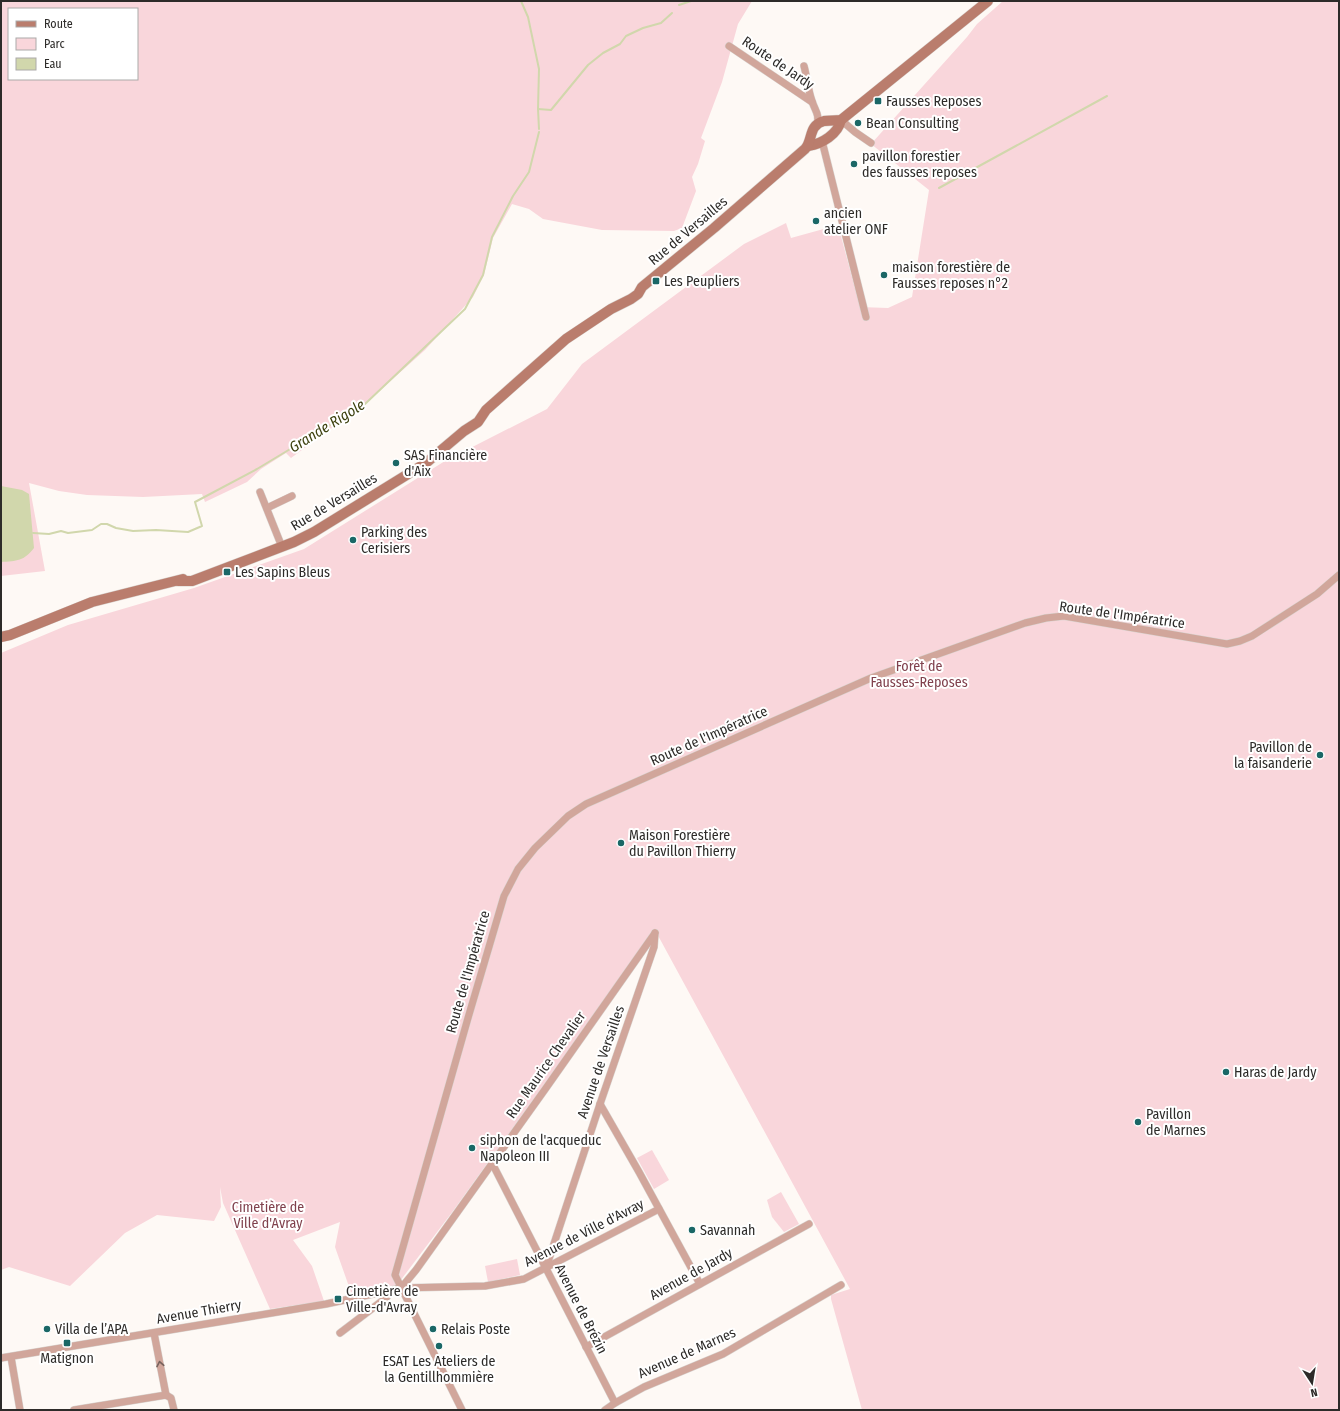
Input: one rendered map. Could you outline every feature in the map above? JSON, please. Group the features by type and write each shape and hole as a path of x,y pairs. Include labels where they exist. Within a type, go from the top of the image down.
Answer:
{"main road":[{"path":"837,120 838,129 817,145 808,146 812,131 822,121 837,120 988,1"},
{"name":"Rue de Versailles","path":"1,638 92,602 178,581 192,581 282,547 314,532 426,463 464,431 473,416 486,410 566,339 611,309 622,297 634,289 642,287 751,196 808,146"}],"street":[{"name":"Route de Jardy","path":"729,46 837,120"},
{"path":"804,66 814,105 819,118 817,126"},
{"path":"837,120 871,143"},
{"path":"822,142 866,317"},
{"path":"260,492 282,547"},
{"path":"267,508 292,496"},
{"name":"Route de l'Impératrice","path":"401,1288 395,1275 504,896 518,869 535,848 568,816 586,804 871,678 1025,623 1046,618 1064,616 1227,644 1252,636 1317,594 1339,575"},
{"name":"Rue Maurice Chevalier","path":"401,1288 416,1270 655,933"},
{"name":"Avenue de Versailles","path":"546,1268 654,947 655,933"},
{"path":"600,1104 700,1284"},
{"name":"Avenue de Brézin","path":"492,1163 615,1403"},
{"name":"Avenue de Ville d'Avray","path":"401,1288 485,1286 524,1279 659,1209"},
{"name":"Avenue de Jardy","path":"586,1347 809,1224"},
{"name":"Avenue de Marnes","path":"605,1410 644,1387 723,1354 841,1285"},
{"path":"401,1288 462,1410"},
{"name":"Avenue Thierry","path":"1,1358 326,1304 401,1288"},
{"path":"340,1333 386,1298 389,1291"},
{"path":"154,1333 166,1395"},
{"path":"11,1357 20,1410"},
{"path":"74,1410 166,1395 171,1398 174,1410"}],"green space":[{"path":"1,1 752,1 738,24 722,82 701,138 705,141 698,164 692,177 696,191 682,228 674,231 602,230 543,219 529,209 512,204 493,238 484,275 473,297 425,350 366,403 291,458 286,453 261,469 247,482 205,502 202,494 143,497 87,495 59,491 29,483 45,571 1,576"},
{"name":"Forêt de Fausses-Reposes","path":"1003,1 1339,1 1339,1410 862,1410 831,1299 831,1295 850,1289 655,930 453,1211 397,1285 352,1295 335,1247 340,1222 293,1240 312,1266 324,1301 270,1309 223,1203 220,1187 221,1207 214,1221 157,1215 125,1233 70,1286 9,1267 1,1270 1,653 68,625 194,588 304,549 445,461 547,409 582,364 744,244 786,223 791,238 838,225 860,307 888,308 912,297 929,190 871,144 977,24"},
{"path":"652,1150 669,1180 654,1189 637,1158"},
{"path":"781,1192 799,1224 784,1232 772,1217 767,1200"},
{"path":"517,1259 520,1275 488,1282 485,1266"}],"water":[{"path":"1,486 22,490 29,494 34,548 27,556 16,561 1,562"}],"waterway":[{"name":"Grande Rigole","path":"521,1 528,17 539,69 539,129"},
{"path":"679,5 691,1"},
{"path":"538,109 551,110 588,65 603,53 620,44 626,36 643,28 661,23 672,13"},
{"path":"939,188 1107,96"},
{"name":"Grande Rigole","path":"33,533 49,534 61,531 68,533 92,530 101,524 107,524 116,528 133,531 156,530 188,532 202,526 195,502 257,469 365,404 465,309 483,275 492,237 513,196 529,172 539,132"}],"place":[{"name":"Fausses Reposes","path":"878,101"},
{"name":"Bean Consulting","path":"858,123"},
{"name":"pavillon forestier des fausses reposes","path":"854,164"},
{"name":"ancien atelier ONF","path":"816,221"},
{"name":"maison forestière de Fausses reposes n°2","path":"884,275"},
{"name":"Les Peupliers","path":"656,281"},
{"name":"SAS Financière d'Aix","path":"396,463"},
{"name":"Parking des Cerisiers","path":"353,540"},
{"name":"Les Sapins Bleus","path":"227,572"},
{"name":"Pavillon de la faisanderie","path":"1320,755"},
{"name":"Maison Forestière du Pavillon Thierry","path":"621,843"},
{"name":"Haras de Jardy","path":"1226,1072"},
{"name":"Pavillon de Marnes","path":"1138,1122"},
{"name":"siphon de l'acqueduc Napoleon III","path":"472,1148"},
{"name":"Savannah","path":"692,1230"},
{"name":"Cimetière de Ville-d'Avray","path":"338,1299"},
{"name":"Villa de l’APA","path":"47,1329"},
{"name":"Relais Poste","path":"433,1329"},
{"name":"Matignon","path":"67,1343"},
{"name":"ESAT Les Ateliers de la Gentillhommière","path":"439,1346"}],"park label":[{"name":"Cimetière de Ville d'Avray","path":"268,1216"}]}
